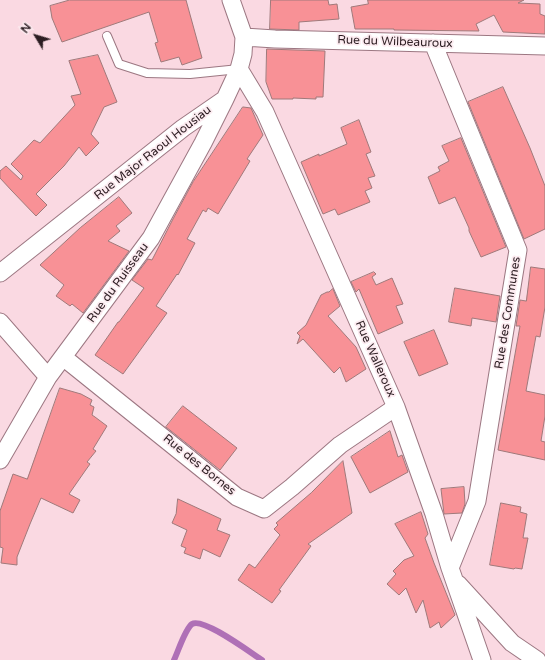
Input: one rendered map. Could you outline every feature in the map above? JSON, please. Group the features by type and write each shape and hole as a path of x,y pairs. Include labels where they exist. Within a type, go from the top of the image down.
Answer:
{"street":[{"name":"Rue Major Raoul Housiau","path":"0,273 183,128 224,99 240,69 243,54 244,36 231,0"},
{"name":"Rue du Wilbeauroux","path":"244,36 275,39 545,46"},
{"name":"Rue des Communes","path":"433,43 518,250 478,501 452,574"},
{"name":"Rue Walleroux","path":"240,69 265,112 396,408 434,514 452,574 482,660"},
{"name":"Rue du Ruisseau","path":"0,460 48,377 151,238 203,143 224,99"},
{"path":"0,322 48,377"},
{"name":"Rue des Bornes","path":"63,357 237,496 264,509 292,487 340,445 396,408"},
{"path":"452,574 512,643 537,660"}],"lane":[{"path":"107,36 119,64 147,73 190,74 240,69"}],"building":[{"path":"70,0 186,0 202,58 182,65 179,57 161,62 155,43 158,42 149,12 62,42 52,18 50,6"},
{"path":"271,0 328,0 329,5 337,4 339,19 299,22 299,30 270,29"},
{"path":"368,0 524,0 518,3 540,4 540,14 545,16 545,34 503,32 494,15 476,24 479,31 355,29 351,7 368,4"},
{"path":"267,49 325,51 323,97 316,97 316,99 272,99 266,82"},
{"path":"98,55 117,102 104,107 91,134 99,143 86,156 79,147 64,166 36,194 47,205 36,216 0,178 0,171 6,166 21,180 23,176 11,164 34,140 40,143 75,105 71,96 81,94 69,61"},
{"path":"503,87 545,186 545,229 524,239 468,102"},
{"path":"243,107 251,108 263,135 247,159 250,161 218,214 208,208 206,212 203,210 187,239 195,243 178,275 177,274 156,306 167,313 123,374 95,355 144,288 132,280 148,259 152,260 193,182"},
{"path":"359,120 371,152 366,154 375,176 368,178 372,188 365,191 370,202 338,215 335,209 323,214 301,162 347,144 341,128"},
{"path":"461,138 506,247 481,257 455,197 439,204 428,177 440,171 438,167 449,161 442,146"},
{"path":"119,197 132,213 116,226 120,231 108,241 129,251 83,313 72,304 70,306 56,296 64,285 40,265 80,228"},
{"path":"531,267 545,269 545,307 540,337 536,336 526,391 545,395 545,416 541,441 545,442 545,460 498,450 520,326 516,326 520,300 526,301"},
{"path":"374,272 376,274 372,277 376,285 392,278 403,304 396,306 403,323 378,334 359,289 356,292 351,282"},
{"path":"455,288 500,296 496,322 472,318 471,326 449,322"},
{"path":"333,289 340,306 328,316 356,347 366,369 346,382 340,367 334,373 303,339 297,344 300,336 297,333 306,325 321,295"},
{"path":"434,330 448,364 419,376 404,342"},
{"path":"60,388 81,394 92,400 90,405 94,407 92,415 107,426 93,449 96,451 87,462 90,464 69,494 80,500 73,513 41,498 17,557 17,565 1,563 3,548 0,547 0,511 13,474 27,479"},
{"path":"183,406 237,448 220,470 166,427"},
{"path":"390,431 398,457 402,455 408,472 370,493 351,457"},
{"path":"343,461 352,513 308,544 311,546 279,590 281,591 272,603 238,580 249,564 255,568 280,535 274,529 278,525 276,523 311,493"},
{"path":"464,487 465,504 462,513 444,514 441,489"},
{"path":"178,499 221,519 217,530 230,535 220,557 203,549 200,559 184,553 186,548 181,546 187,530 172,523 176,514"},
{"path":"501,503 521,507 520,512 527,514 523,538 528,538 522,569 490,565"},
{"path":"421,512 428,534 425,538 455,615 441,628 439,622 430,628 423,600 416,613 406,588 399,595 387,584 396,574 393,571 404,560 414,556 395,524"}],"waterway":[{"path":"174,660 189,627 192,624 198,623 216,630 262,660"}]}
